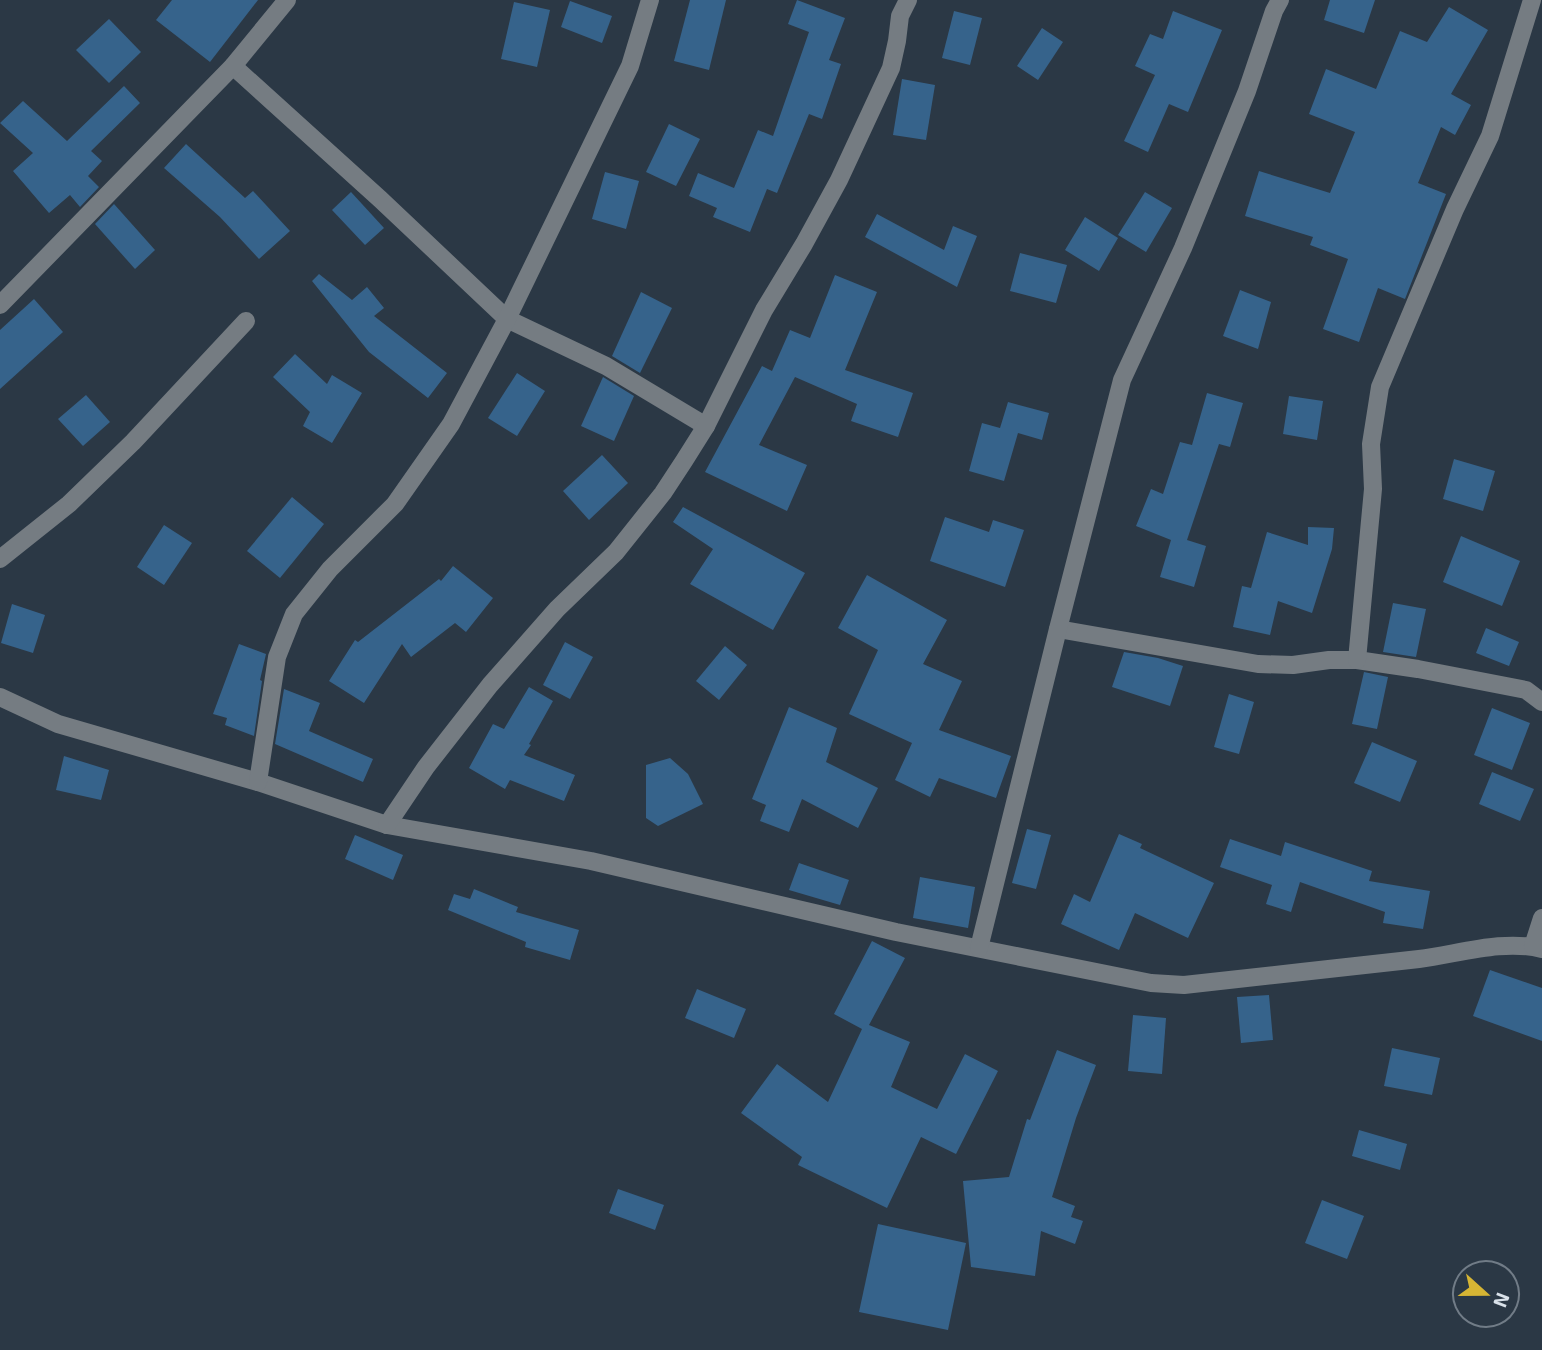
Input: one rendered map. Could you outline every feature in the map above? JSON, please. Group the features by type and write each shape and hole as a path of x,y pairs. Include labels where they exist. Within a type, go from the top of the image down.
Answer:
{"street":[{"path":"0,305 233,66 288,0"},
{"path":"258,782 277,657 293,614 330,569 395,504 452,424 507,319 630,66 650,0"},
{"path":"387,825 426,767 490,685 556,609 616,552 663,493 706,426 764,310 839,180 891,68 900,16 908,0"},
{"path":"979,948 1122,380 1183,248 1280,0"},
{"path":"1357,660 1373,489 1371,444 1380,387 1455,209 1490,136 1532,0"},
{"path":"233,66 507,319 606,366 706,426"},
{"path":"0,559 69,504 133,442 246,321"},
{"path":"1058,629 1258,664 1293,665 1329,660 1357,660 1526,690 1542,702"},
{"path":"0,698 58,724 258,782 387,825 591,861 896,932 1151,983 1184,985 1421,958 1499,946 1537,947 1542,918"}],"building":[{"path":"172,0 258,0 210,62 156,20"},
{"path":"690,0 726,0 709,70 674,61"},
{"path":"797,0 845,18 829,60 841,64 822,119 809,114 777,193 767,189 750,232 713,217 717,208 689,196 698,173 734,188 758,130 773,136 809,32 788,24"},
{"path":"1330,0 1375,0 1364,33 1324,20"},
{"path":"570,1 612,16 602,43 561,27"},
{"path":"514,2 550,10 537,67 501,59"},
{"path":"1449,7 1488,30 1451,94 1471,105 1455,135 1441,127 1418,183 1446,194 1405,299 1378,288 1359,342 1323,329 1348,259 1310,245 1313,237 1245,216 1259,171 1330,193 1355,132 1309,114 1326,69 1376,89 1400,31 1427,42"},
{"path":"954,11 982,18 970,65 942,58"},
{"path":"1173,11 1222,30 1188,112 1169,104 1148,152 1124,141 1155,75 1135,66 1150,34 1163,39"},
{"path":"109,19 141,52 109,83 76,50"},
{"path":"1042,28 1063,42 1038,80 1017,66"},
{"path":"902,79 935,85 926,140 893,135"},
{"path":"124,86 140,103 91,151 102,161 88,176 99,187 80,207 70,195 49,213 13,171 33,153 0,123 23,101 67,141"},
{"path":"669,124 700,139 676,186 646,172"},
{"path":"186,144 245,198 253,191 290,231 259,259 220,217 164,168"},
{"path":"605,172 639,181 626,229 592,219"},
{"path":"351,192 384,228 365,245 332,210"},
{"path":"1145,192 1172,208 1146,252 1118,235"},
{"path":"114,204 155,250 135,269 95,224"},
{"path":"877,214 944,250 953,226 977,236 957,287 865,237"},
{"path":"1085,217 1118,238 1099,271 1065,250"},
{"path":"1020,253 1067,265 1056,303 1010,291"},
{"path":"319,274 352,300 367,287 384,308 374,316 447,373 428,398 369,352 312,281"},
{"path":"835,275 877,292 845,370 913,393 898,437 851,421 857,404 795,377 759,445 807,465 787,511 705,472 762,366 772,371 790,330 810,338"},
{"path":"1240,290 1271,302 1258,349 1223,336"},
{"path":"641,292 672,308 640,373 612,356"},
{"path":"34,299 63,332 0,389 0,330"},
{"path":"295,354 327,384 332,375 362,393 332,443 303,426 310,412 273,377"},
{"path":"517,373 545,391 517,436 488,418"},
{"path":"603,377 634,396 614,441 581,426"},
{"path":"1207,393 1243,403 1230,447 1219,444 1187,540 1206,546 1194,587 1160,577 1171,540 1136,526 1151,489 1163,494 1180,442 1192,445"},
{"path":"86,395 110,422 83,446 58,419"},
{"path":"1289,396 1323,401 1317,440 1283,434"},
{"path":"1008,402 1049,413 1042,440 1018,433 1004,481 969,471 982,423 1000,428"},
{"path":"602,455 628,483 589,520 563,491"},
{"path":"1454,459 1495,471 1483,511 1443,499"},
{"path":"292,497 324,524 280,578 247,551"},
{"path":"683,507 805,573 773,630 690,584 713,549 673,522"},
{"path":"945,517 989,532 993,520 1024,530 1005,587 930,561"},
{"path":"164,525 192,543 164,585 137,567"},
{"path":"1308,527 1334,528 1332,549 1312,613 1278,601 1270,635 1233,627 1242,586 1251,588 1267,532 1308,545"},
{"path":"1461,536 1520,561 1502,606 1443,582"},
{"path":"453,566 493,598 466,632 455,623 411,657 402,644 364,703 329,681 355,640 358,642 439,579 441,581"},
{"path":"867,575 947,620 923,664 962,681 939,730 1011,756 996,798 939,778 930,797 895,780 912,743 849,714 878,650 838,628"},
{"path":"1393,603 1426,609 1416,657 1383,652"},
{"path":"12,604 45,615 33,653 1,643"},
{"path":"1486,628 1519,642 1509,666 1476,653"},
{"path":"565,642 593,657 570,699 543,685"},
{"path":"239,644 266,654 260,680 254,736 225,725 227,718 213,714"},
{"path":"725,646 747,665 719,700 696,681"},
{"path":"1124,652 1183,666 1170,706 1112,687"},
{"path":"1364,672 1388,677 1377,729 1352,724"},
{"path":"529,687 553,701 524,755 575,775 564,801 510,780 505,789 469,768 493,724 504,729"},
{"path":"284,689 320,703 309,731 373,759 363,782 275,744"},
{"path":"1229,694 1254,702 1239,754 1214,747"},
{"path":"789,707 837,728 826,762 878,788 858,828 802,799 789,832 760,821 766,805 752,799"},
{"path":"1492,708 1530,723 1512,770 1474,755"},
{"path":"1372,742 1417,761 1400,802 1354,783"},
{"path":"64,756 109,770 101,800 56,790"},
{"path":"670,758 688,774 703,804 658,826 646,818 646,765"},
{"path":"1492,772 1534,789 1520,821 1479,804"},
{"path":"1027,829 1051,835 1036,889 1012,883"},
{"path":"1119,834 1142,844 1140,848 1214,883 1188,938 1135,913 1119,950 1061,924 1074,894 1090,902"},
{"path":"355,835 403,855 393,880 345,859"},
{"path":"1230,839 1281,856 1285,842 1372,871 1369,881 1430,891 1423,929 1383,923 1385,912 1300,882 1291,912 1266,904 1272,885 1220,867"},
{"path":"799,863 849,880 840,905 789,890"},
{"path":"920,877 975,887 968,928 913,918"},
{"path":"474,889 518,907 516,912 579,930 570,960 525,947 526,942 448,910 454,894 470,899"},
{"path":"872,941 905,958 869,1025 910,1042 891,1087 937,1109 965,1054 998,1071 956,1154 921,1137 887,1208 798,1165 802,1157 741,1113 777,1064 828,1102 862,1029 834,1014"},
{"path":"1490,970 1542,988 1542,1041 1473,1016"},
{"path":"697,989 746,1009 734,1038 685,1018"},
{"path":"1269,995 1273,1040 1241,1043 1237,997"},
{"path":"1133,1015 1166,1018 1162,1074 1128,1071"},
{"path":"1392,1048 1440,1058 1432,1095 1384,1086"},
{"path":"1057,1050 1096,1065 1076,1118 1052,1197 1075,1206 1071,1217 1083,1221 1075,1244 1041,1231 1035,1276 971,1267 963,1181 1009,1177 1027,1119 1030,1120"},
{"path":"1359,1130 1407,1144 1400,1170 1352,1156"},
{"path":"618,1189 664,1205 655,1230 609,1213"},
{"path":"1322,1200 1364,1216 1347,1259 1305,1243"},
{"path":"878,1224 966,1243 948,1330 859,1312"}]}
